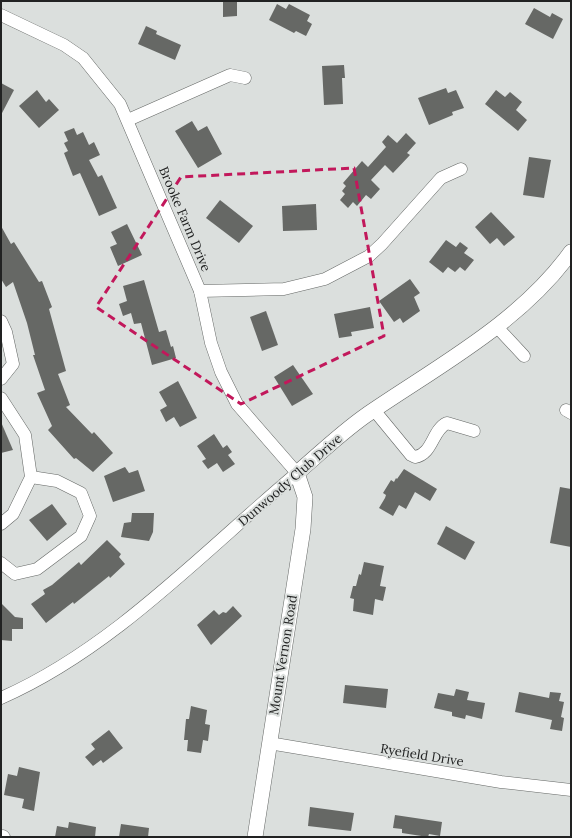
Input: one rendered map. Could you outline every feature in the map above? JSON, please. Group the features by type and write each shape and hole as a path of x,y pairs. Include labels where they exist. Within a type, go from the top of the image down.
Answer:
{"main road":[{"name":"Dunwoody Club Drive","path":"297,473 374,410 497,327 521,306 564,262 571,252"},
{"name":"Mount Vernon Road","path":"255,837 303,529 305,496 297,473"}],"street":[{"name":"Brooke Farm Drive","path":"1,15 64,45 83,58 120,104 200,291 211,342 220,372 237,404 297,473"},
{"path":"128,120 230,75 245,78"},
{"path":"200,291 284,289 325,279 369,256 382,244 441,178 461,169"},
{"path":"1,321 6,332 13,364 1,379"},
{"path":"497,327 524,356"},
{"path":"1,398 25,435 31,477 13,514 1,524"},
{"path":"374,410 411,455 415,457 428,450 441,428 447,423 474,431"},
{"name":"Dunwoody Club Drive","path":"1,698 69,663 95,644 208,552 297,473"},
{"path":"1,563 14,574 37,569 81,536 90,516 81,493 57,481 31,477"},
{"name":"Ryefield Drive","path":"269,743 501,782 571,790"}],"highlighted area":[{"path":"354,168 384,336 241,404 96,307 181,177"}],"building":[{"path":"223,1 237,1 237,16 223,17"},
{"path":"277,4 286,9 289,4 310,15 307,21 312,24 306,36 296,31 294,33 269,20"},
{"path":"534,8 550,17 552,13 563,19 553,39 525,24"},
{"path":"146,26 157,31 156,34 181,45 175,60 138,44"},
{"path":"344,65 345,78 342,78 343,104 324,105 322,66"},
{"path":"1,83 14,90 1,115"},
{"path":"446,88 448,93 456,90 464,108 452,112 453,115 429,125 418,98"},
{"path":"37,90 46,102 49,99 59,110 39,128 19,106"},
{"path":"496,90 505,97 510,92 522,102 516,110 527,120 518,131 485,104"},
{"path":"192,121 198,131 207,126 222,154 198,168 175,131"},
{"path":"74,128 77,135 83,132 89,145 94,142 100,155 89,160 98,177 102,175 117,208 99,216 80,173 73,176 64,153 68,151 64,143 68,141 64,132"},
{"path":"406,133 416,143 407,153 410,155 393,173 385,165 371,180 380,189 371,199 366,195 357,206 353,202 348,208 340,200 345,194 342,191 346,186 343,183 362,161 368,167 386,147 382,142 388,135 397,143"},
{"path":"529,157 551,160 544,198 523,195"},
{"path":"220,200 253,226 239,243 206,218"},
{"path":"316,204 317,230 283,231 282,206"},
{"path":"491,212 515,237 504,246 497,238 490,244 475,227"},
{"path":"127,224 142,255 118,266 110,247 117,244 111,232"},
{"path":"1,226 11,244 14,242 39,282 42,281 52,307 49,309 66,371 58,374 70,405 66,407 92,434 94,432 113,453 93,472 76,458 74,459 48,430 52,426 37,393 45,390 33,355 35,355 27,323 13,282 6,287 1,279"},
{"path":"446,240 456,247 460,242 468,248 464,253 474,260 465,271 460,267 455,272 448,267 443,273 429,262"},
{"path":"410,279 420,293 414,297 420,311 403,323 400,318 394,322 379,301"},
{"path":"144,280 159,332 166,330 171,347 173,346 176,358 152,365 141,323 134,324 131,313 123,316 119,304 127,301 123,286"},
{"path":"370,307 374,328 351,332 352,336 339,338 334,314"},
{"path":"266,311 278,345 262,351 250,317"},
{"path":"293,365 313,394 292,406 274,377"},
{"path":"178,381 197,418 180,427 174,417 166,422 160,410 167,406 159,392"},
{"path":"1,422 13,450 1,453"},
{"path":"214,434 223,448 227,445 232,452 228,455 235,464 223,472 217,463 208,469 202,461 206,459 197,446"},
{"path":"125,467 129,473 138,470 145,491 113,502 104,476"},
{"path":"404,469 437,489 430,501 415,492 406,509 399,505 393,516 379,508 386,495 383,493 391,480 394,482"},
{"path":"560,487 571,489 571,547 550,543"},
{"path":"52,504 67,524 47,541 29,520"},
{"path":"132,513 154,513 153,532 149,541 121,537 124,523 131,522"},
{"path":"446,526 475,542 465,560 437,544"},
{"path":"107,540 121,554 119,557 125,564 110,578 109,576 74,604 73,602 46,623 31,604 45,594 43,590 52,585 79,562 81,565"},
{"path":"364,562 384,566 380,586 386,587 383,601 375,599 373,615 353,611 354,599 350,598 353,586 356,586 359,574 361,575"},
{"path":"1,603 15,617 23,618 23,629 12,629 12,641 1,640"},
{"path":"233,606 242,616 211,645 197,625 214,610 219,615 223,612 226,613"},
{"path":"345,685 388,689 386,708 343,703"},
{"path":"456,689 469,692 467,700 485,703 482,719 466,715 465,719 452,716 452,712 434,708 438,693 454,696"},
{"path":"519,692 549,698 550,692 561,693 559,701 564,702 561,717 564,718 562,731 550,729 552,720 515,712"},
{"path":"191,706 207,710 205,724 210,725 208,741 203,740 201,753 187,751 188,740 184,740 186,719 189,719"},
{"path":"109,730 123,748 103,763 101,760 93,766 85,757 95,749 91,744"},
{"path":"19,767 40,772 34,811 22,808 24,799 4,795 8,774 17,776"},
{"path":"310,807 354,813 351,831 308,826"},
{"path":"395,815 442,822 440,836 429,834 428,837 402,833 402,829 393,828"},
{"path":"69,822 96,827 95,837 55,837 57,826 68,828"},
{"path":"121,824 149,828 148,837 119,837"}]}
